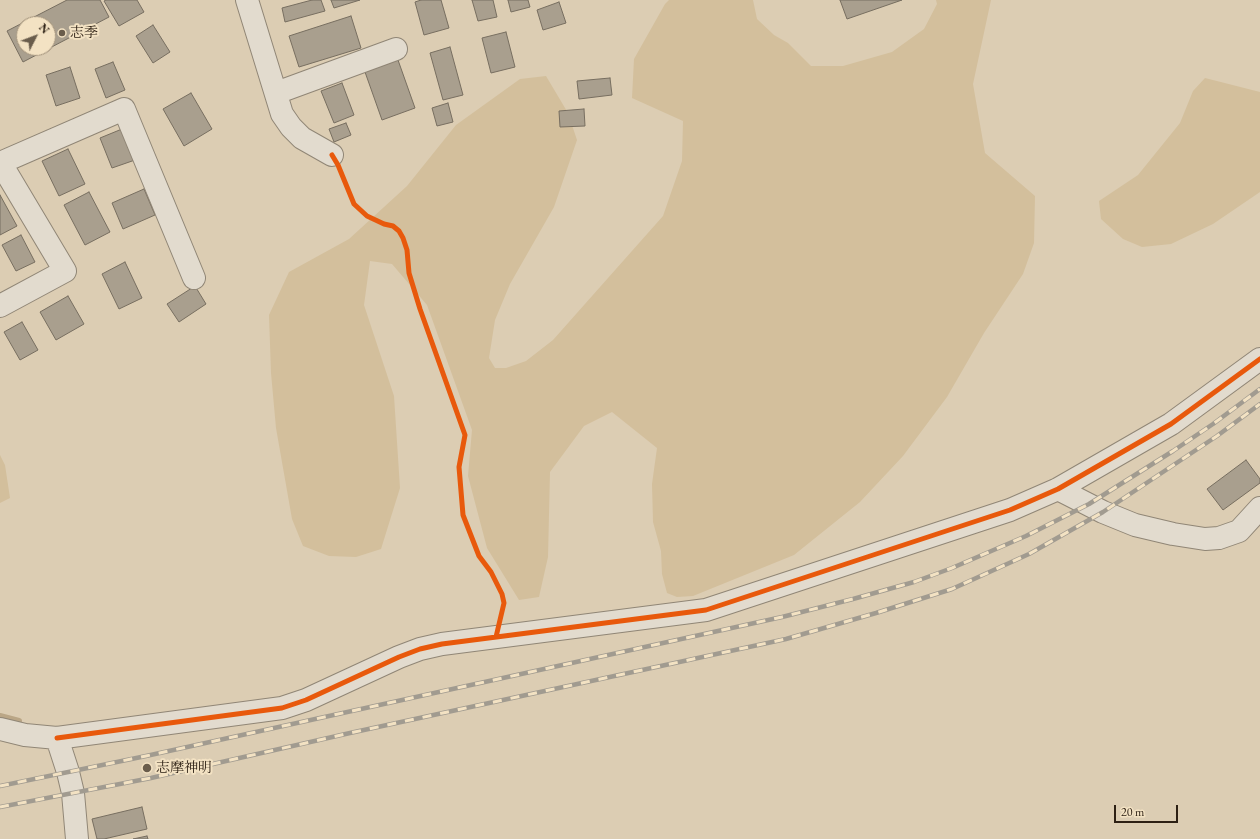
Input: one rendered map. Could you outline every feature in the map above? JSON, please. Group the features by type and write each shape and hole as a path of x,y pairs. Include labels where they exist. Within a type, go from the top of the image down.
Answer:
{"street":[{"path":"247,0 282,114 290,127 302,138 332,155"},
{"path":"276,93 396,49"},
{"path":"0,306 65,271 0,163 124,109 194,278"},
{"path":"0,729 25,735 57,738 282,708 306,700 399,657 420,649 442,644 706,610 1010,510 1058,488 1171,424 1260,359"},
{"path":"1058,488 1103,512 1135,525 1173,534 1205,539 1219,538 1239,531 1260,508"},
{"path":"57,738 73,793 77,839"}],"shaded area":[{"path":"669,0 753,0 757,19 774,35 788,43 811,66 843,66 892,52 924,29 937,4 936,0 991,0 973,84 985,153 1035,196 1034,243 1023,274 984,333 947,397 903,456 860,502 794,555 693,596 677,597 667,593 662,574 661,551 653,522 652,484 657,448 612,412 584,426 550,472 548,557 539,597 519,600 487,548 468,476 472,430 427,305 392,264 370,261 364,305 394,396 400,488 381,549 356,557 329,556 303,546 292,519 276,428 271,373 269,315 289,272 349,239 407,186 456,125 520,79 546,76 568,113 577,140 554,207 510,284 495,320 489,358 495,368 506,368 526,361 553,340 663,216 682,161 683,121 632,98 634,59 665,4"},
{"path":"1205,78 1260,92 1260,192 1213,224 1171,244 1142,247 1123,239 1101,219 1099,201 1138,175 1180,123 1193,91"},
{"path":"0,455 5,465 10,498 0,503"}],"building":[{"path":"67,0 100,0 109,17 56,45 56,16 36,16"},
{"path":"137,0 144,12 119,26 104,1"},
{"path":"312,0 321,0 325,11 285,22 282,8"},
{"path":"331,0 360,0 334,8"},
{"path":"421,0 441,0 449,28 424,35 415,2"},
{"path":"472,0 493,0 497,17 478,21"},
{"path":"508,0 528,0 530,7 511,12"},
{"path":"840,0 902,0 847,19"},
{"path":"559,2 566,23 543,30 537,10"},
{"path":"351,16 361,48 299,67 289,36"},
{"path":"153,25 170,52 153,63 136,36"},
{"path":"16,26 16,48 7,31"},
{"path":"506,32 515,67 491,73 482,38"},
{"path":"450,47 463,95 443,100 430,53"},
{"path":"20,56 34,56 23,62"},
{"path":"398,60 415,108 382,120 365,72"},
{"path":"113,62 125,90 106,98 95,69"},
{"path":"70,67 80,98 56,106 46,75"},
{"path":"610,78 612,95 579,99 577,81"},
{"path":"342,83 354,115 334,123 321,91"},
{"path":"191,93 212,129 184,146 163,109"},
{"path":"448,103 453,122 437,126 432,108"},
{"path":"584,109 585,126 560,127 559,111"},
{"path":"346,123 351,135 334,142 329,129"},
{"path":"122,129 135,160 112,168 100,138"},
{"path":"68,149 85,184 59,196 42,161"},
{"path":"144,189 155,215 123,229 112,203"},
{"path":"89,192 110,232 85,245 64,205"},
{"path":"0,195 17,226 0,235"},
{"path":"21,235 35,262 16,271 2,245"},
{"path":"125,262 142,298 119,309 102,274"},
{"path":"195,286 206,304 179,322 167,304"},
{"path":"68,296 84,324 56,340 40,312"},
{"path":"22,322 38,350 20,360 4,332"},
{"path":"1246,460 1260,479 1260,483 1223,510 1207,489"},
{"path":"142,807 147,829 104,839 97,839 92,819"},
{"path":"147,836 148,839 133,839"}],"waterway":[{"path":"0,716 19,721"}],"railway":[{"path":"0,786 146,756 782,617 914,582 952,568 1026,536 1089,504 1173,451 1213,424 1260,389"},
{"path":"0,807 151,778 350,733 786,639 952,589 1029,554 1103,512 1217,436 1260,404"}],"cycle path":[{"path":"332,155 338,165 354,204 367,216 384,224 393,226 399,231 403,238 407,250 409,273 420,309 465,435 459,467 463,515 479,556 491,572 502,594 504,603 496,637"},
{"path":"57,738 282,708 306,700 399,657 420,649 442,644 706,610 1010,510 1058,489 1171,424 1260,359"}],"place":[{"name":"志季","path":"62,33"},
{"name":"志摩神明","path":"147,768"}]}
